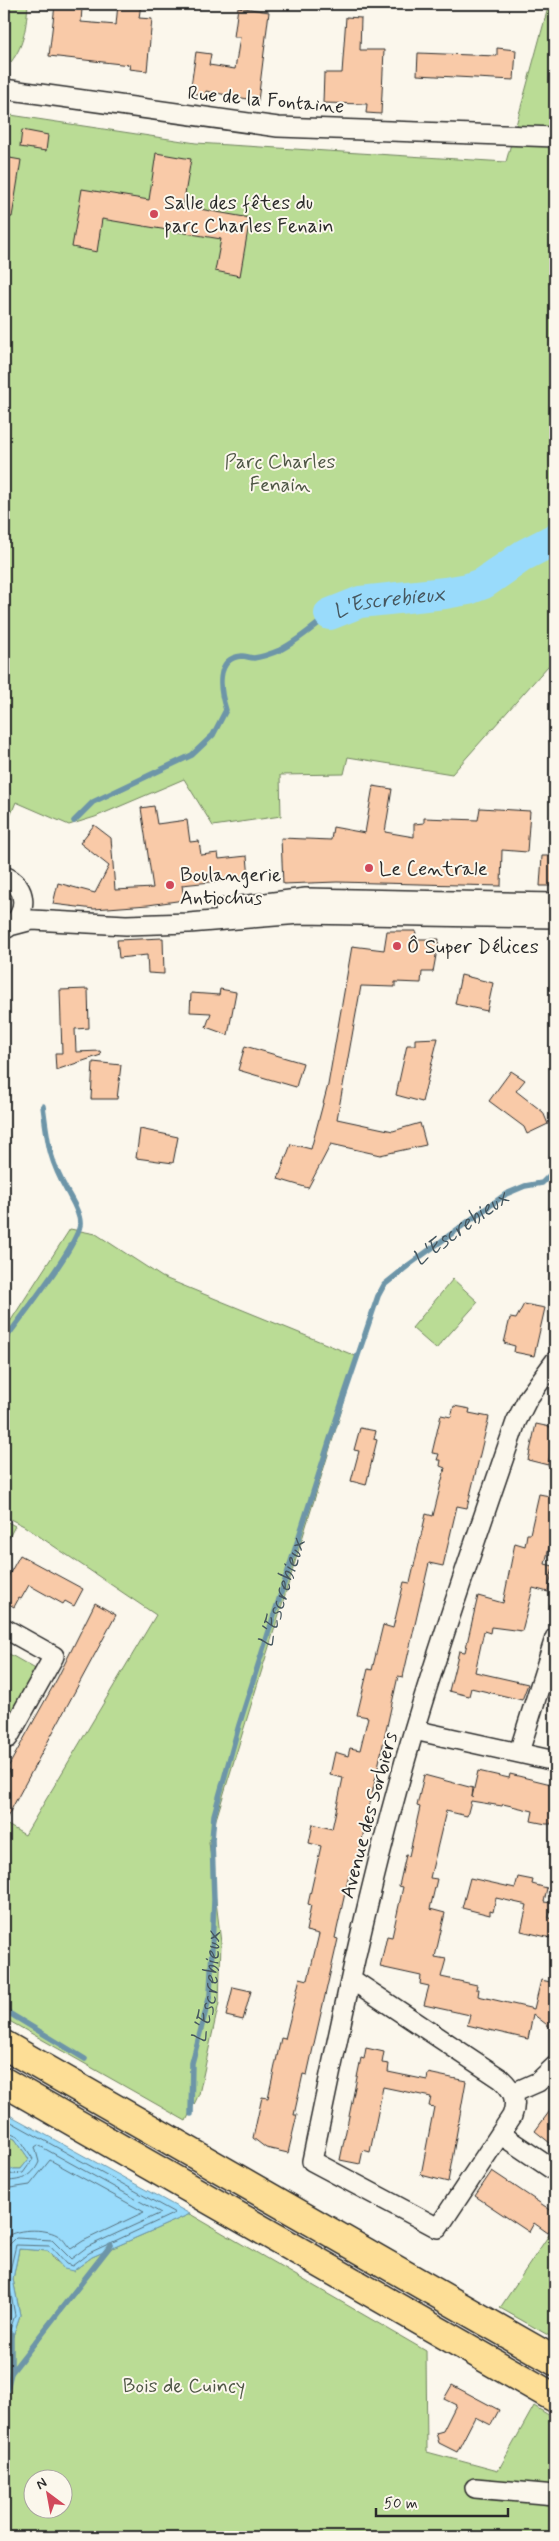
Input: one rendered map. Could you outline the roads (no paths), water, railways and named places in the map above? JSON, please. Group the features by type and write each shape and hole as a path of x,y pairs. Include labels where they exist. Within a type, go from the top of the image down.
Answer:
{"highway":[{"path":"4,2046 555,2361"},
{"path":"4,2082 555,2398"}],"street":[{"name":"Rue de la Fontaine","path":"4,89 278,127 555,137"},
{"path":"4,876 15,883 22,895 43,913 70,921"},
{"path":"8,927 22,909 22,895"},
{"path":"140,924 288,898 555,903"},
{"path":"8,927 32,920 140,924 190,923 290,914 555,918"},
{"name":"Avenue des Sorbiers","path":"500,2134 438,2228 312,2161 351,1979 414,1730 516,1422 531,1392 555,1361"},
{"path":"4,1628 54,1656 8,1738 4,1736"},
{"path":"519,1752 555,1638"},
{"path":"414,1730 555,1761"},
{"path":"351,1979 501,2079 513,2093 515,2108 500,2134 555,2171"},
{"path":"513,2093 538,2082 555,2066"},
{"path":"475,2488 555,2495"}],"water":[{"path":"4,2112 190,2214 92,2257 73,2271 64,2269 48,2251 19,2249 13,2279 20,2315 4,2363 4,2169 21,2169 29,2159 15,2139 4,2134"}],"waterway":[{"name":"L'Escrebieux","path":"330,614 360,602 468,589 484,583 524,555 555,539"},
{"name":"L'Escrebieux","path":"74,821 93,802 192,755 213,735 226,710 221,685 223,669 233,658 242,656 254,658 280,650 300,638 330,614"},
{"name":"L'Escrebieux","path":"4,1341 69,1250 80,1225 76,1209 53,1161 48,1142 43,1106"},
{"name":"L'Escrebieux","path":"191,2114 192,2063 210,1995 214,1900 212,1840 214,1815 239,1725 337,1417 378,1296 384,1285 410,1264 506,1194 525,1186 542,1183 555,1170"},
{"name":"L'Escrebieux","path":"4,2010 85,2059"},
{"name":"L'Escrebieux","path":"11,2373 111,2245"},
{"name":"L'Escrebieux","path":"4,2401 11,2373 11,2334"}],"place":[{"name":"Salle des fêtes du parc Charles Fenain","path":"154,214"},
{"name":"Le Centrale","path":"369,868"},
{"name":"Boulangerie Antiochus","path":"170,885"},
{"name":"Ô Super Délices","path":"397,946"}],"park label":[{"name":"Parc Charles Fenain","path":"280,472"},
{"name":"Bois de Cuincy","path":"184,2385"}]}
